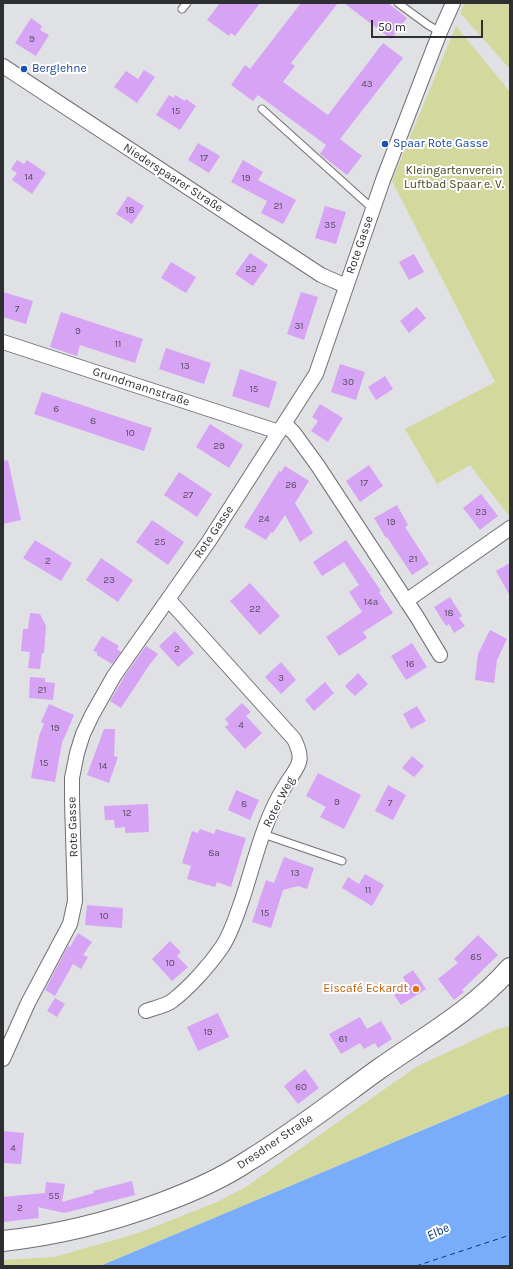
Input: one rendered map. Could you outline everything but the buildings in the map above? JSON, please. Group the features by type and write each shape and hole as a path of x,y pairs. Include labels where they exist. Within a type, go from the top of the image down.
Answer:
{"main road":[{"name":"Dresdner Straße","path":"3,1241 81,1228 113,1219 177,1197 229,1172 282,1139 361,1082 459,1015 482,997 510,968"}],"street":[{"name":"Rote Gasse","path":"3,1059 28,1004 70,924 75,901 72,778 77,753 83,734 114,676 209,541 316,374 373,209 440,32 453,3"},
{"name":"Niederspaarer Straße","path":"3,66 321,275 346,286"},
{"name":"Grundmannstraße","path":"3,342 282,428"},
{"path":"282,428 294,433 318,466 440,655"},
{"path":"406,601 510,528"},
{"name":"Roter Weg","path":"146,1011 171,1002 199,976 223,946 238,911 263,834 278,798 300,762 299,748 294,739 168,599"}],"lane":[{"path":"182,10 187,3"},
{"path":"398,3 440,32"},
{"path":"262,109 373,209"},
{"path":"263,834 342,861"}],"green space":[{"path":"465,3 510,3 510,69 460,13"},
{"name":"Kleingartenverein Luftbad Spaar e. V.","path":"456,26 510,92 509,516 470,465 437,484 405,429 495,382 392,181"},
{"path":"510,1026 510,1093 100,1266 3,1266 3,1260 54,1257 111,1241 144,1231 217,1202 246,1187 416,1067 495,1030"}],"water":[{"name":"Elbe","path":"510,1093 510,1266 100,1266 506,1095"}],"ferry route":[{"path":"416,1266 510,1235"}],"place":[{"name":"Berglehne","path":"24,69"},
{"name":"Spaar Rote Gasse","path":"385,144"},
{"name":"Eiscafé Eckardt","path":"416,989"}]}
